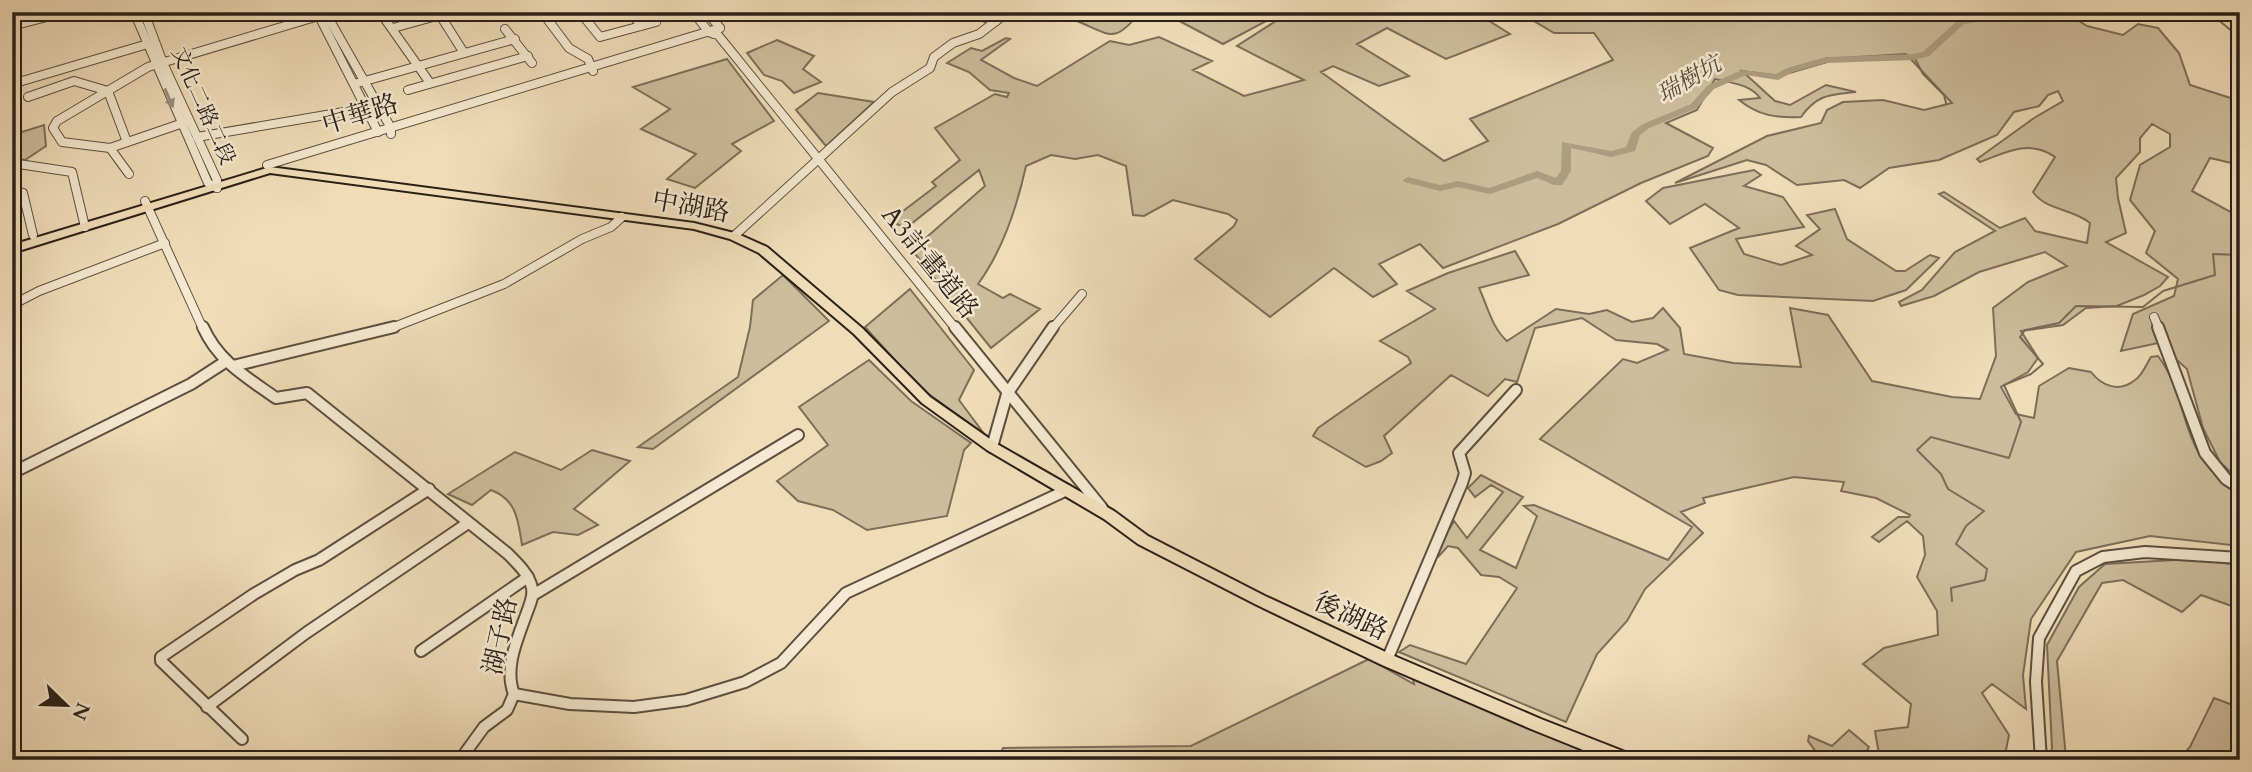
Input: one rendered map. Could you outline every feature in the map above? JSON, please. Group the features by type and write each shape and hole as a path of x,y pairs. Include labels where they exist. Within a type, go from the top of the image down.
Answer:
{"main road":[{"name":"中華路","path":"12,249 85,223 268,168"},
{"name":"中湖路","path":"268,168 694,226 734,236 779,261 858,331 914,390 992,447 1067,490"},
{"name":"中華路","path":"12,241 85,223"},
{"name":"後湖路","path":"1067,490 1109,515 1143,540 1387,660 1627,760"}],"street":[{"path":"12,26 66,12"},
{"name":"文化二路二段","path":"134,12 146,45 190,121 214,184"},
{"name":"文化二路二段","path":"145,12 159,64 180,124 214,184"},
{"path":"380,12 430,83"},
{"path":"542,12 569,48 588,59 593,70"},
{"path":"580,12 600,37 656,22"},
{"path":"631,12 641,26"},
{"path":"693,12 709,32 719,32"},
{"name":"A3計畫道路","path":"707,12 719,32 819,160 1072,474 1109,515"},
{"path":"966,12 996,21"},
{"path":"734,236 892,92 930,68 934,57 982,32 1008,12"},
{"path":"190,121 110,148 62,142 57,138 54,128 57,121 159,64 321,13"},
{"path":"321,13 365,80 391,131 378,132 321,13"},
{"path":"393,28 440,15 464,53"},
{"path":"408,90 530,60 505,29"},
{"name":"中華路","path":"593,70 709,32"},
{"name":"中華路","path":"268,168 719,32"},
{"path":"354,84 515,39"},
{"path":"12,84 155,42"},
{"path":"28,97 74,82 108,91"},
{"path":"108,91 127,142"},
{"path":"197,137 367,108"},
{"name":"中華路","path":"268,168 378,132"},
{"path":"110,148 129,174"},
{"path":"12,163 72,172 85,223"},
{"path":"12,191 23,194 33,234"},
{"name":"湖子路","path":"147,205 210,343 229,364 276,398 307,393 507,553 528,577 533,586 533,595 511,670 510,687 514,694 570,704 634,707 686,700 745,682 781,663 846,593 1067,490"},
{"path":"12,473 229,364 368,335 419,319 451,303 503,284 582,239 611,227 622,217"},
{"path":"12,305 39,291 165,243"},
{"path":"992,447 1007,394 1063,313 1082,294"},
{"path":"2154,317 2177,373 2201,444 2221,475 2240,488"},
{"path":"1387,660 1462,483 1465,473 1459,453 1516,390"},
{"path":"533,595 798,435"},
{"path":"242,739 161,661 161,657 173,646 254,594 295,570 319,560 429,489"},
{"path":"207,707 306,634 468,523"},
{"path":"2041,760 2042,740 2036,682 2039,638 2076,571 2103,557 2146,552 2240,558"},
{"path":"421,651 528,577"},
{"path":"460,760 484,727 506,710 514,694"}],"shaded area":[{"path":"1080,12 1140,12 1123,30 1110,34 1072,19"},
{"path":"1166,12 1283,12 1223,44 1164,13"},
{"path":"1290,12 1475,12 1510,34 1446,59 1387,28 1357,44 1409,76 1379,86 1333,66 1321,72 1444,161 1488,141 1470,119 1613,60 1594,33 1554,33 1519,12 2057,12 2068,14 2087,26 2123,35 2138,24 2158,28 2179,53 2190,85 2240,101 2240,165 2210,158 2192,191 2240,217 2240,481 2220,462 2203,428 2187,369 2158,343 2121,351 2133,314 2174,296 2178,279 2146,253 2155,231 2130,200 2140,165 2170,147 2170,134 2152,124 2140,138 2140,152 2116,178 2126,233 2106,242 2168,277 2160,286 2117,306 2086,308 2063,325 2021,331 2038,358 2028,372 2001,387 2016,414 2034,418 2039,386 2069,368 2091,372 2100,381 2117,387 2138,378 2151,357 2158,356 2177,392 2188,428 2204,462 2219,478 2240,492 2240,546 2150,536 2076,552 2031,619 2023,675 2026,709 1992,684 1982,693 2009,735 2004,760 1880,760 1875,731 1908,727 1911,704 1863,664 1884,648 1938,635 1937,611 1917,577 1925,555 1923,536 1907,521 1879,542 1872,537 1898,517 1910,515 1876,498 1841,491 1844,482 1794,477 1703,498 1705,503 1681,512 1703,533 1645,589 1627,621 1597,654 1566,722 1399,652 1410,645 1466,664 1517,588 1499,577 1481,575 1458,548 1448,546 1439,556 1438,548 1454,521 1467,538 1503,492 1491,485 1475,497 1468,488 1481,475 1523,497 1480,550 1516,568 1537,516 1524,506 1534,505 1668,560 1692,527 1540,439 1623,359 1637,363 1668,350 1657,344 1616,340 1582,318 1535,328 1517,382 1505,379 1488,396 1451,375 1384,436 1392,453 1381,461 1366,467 1313,436 1318,428 1411,363 1408,357 1380,341 1435,309 1407,291 1448,273 1515,251 1529,275 1479,288 1494,324 1507,341 1556,309 1589,314 1607,310 1632,322 1653,318 1663,308 1680,328 1684,354 1733,363 1801,367 1790,308 1828,315 1872,381 1952,397 1980,399 1996,356 1993,308 2028,282 2067,266 2045,252 1979,272 1934,296 1901,306 1899,302 1922,290 1955,252 1995,231 1939,194 1944,192 2000,228 2025,218 2035,231 2087,243 2090,223 2075,214 2045,203 2033,192 2055,157 2037,149 2027,148 1980,162 1977,159 2034,118 2063,101 2058,91 2048,95 2039,106 2014,112 1997,135 1939,160 1889,168 1860,188 1844,180 1797,185 1766,165 1747,160 1675,183 1767,136 1821,123 1827,110 1843,102 1883,100 1924,110 1952,103 1906,54 1841,58 1779,76 1742,71 1775,101 1790,105 1826,85 1856,92 1831,95 1819,100 1801,117 1776,116 1754,110 1739,100 1760,98 1756,93 1740,85 1715,79 1697,110 1666,123 1713,148 1708,156 1641,183 1558,224 1443,268 1420,244 1379,264 1397,284 1373,297 1334,268 1270,317 1195,259 1234,226 1237,220 1228,214 1173,200 1144,216 1133,215 1126,166 1098,155 1075,159 1051,155 1026,166 1008,228 995,257 978,284 1003,298 1010,294 1040,309 991,348 912,250 985,186 979,170 906,228 890,221 936,186 932,182 960,160 935,128 995,94 1007,97 1009,93 990,90 969,72 947,63 971,48 982,51 1006,38 1010,39 981,60 1014,78 1037,86 1110,41 1129,45 1159,37 1212,61 1193,70 1244,96 1304,80 1237,46"},
{"path":"777,40 814,56 803,69 821,82 794,93 782,81 764,75 747,53"},
{"path":"727,59 774,121 732,144 741,151 695,188 667,179 696,154 641,129 670,109 633,87"},
{"path":"818,93 874,102 826,146 796,110"},
{"path":"44,125 46,146 25,160 12,159 12,135"},
{"path":"1754,170 1761,175 1744,186 1783,197 1804,227 1736,239 1744,254 1781,265 1812,255 1796,246 1820,229 1807,215 1835,209 1847,239 1896,271 1905,271 1930,255 1939,258 1906,290 1873,301 1738,295 1719,290 1690,248 1739,228 1705,204 1670,224 1646,201 1663,188"},
{"path":"783,275 829,321 653,449 638,447 738,377 750,327 753,300"},
{"path":"910,289 974,370 959,400 985,435 919,387 865,327"},
{"path":"869,360 911,401 971,443 964,450 947,516 867,530 833,510 798,501 777,481 828,445 799,407"},
{"path":"592,450 630,461 574,509 598,525 578,535 553,532 522,545 515,512 500,494 491,490 472,505 448,494 515,452 561,470"},
{"path":"2192,559 2240,565 2240,609 2201,595 2182,612 2123,580 2102,583 2057,661 2066,758 2049,760 2052,748 2047,645 2079,587 2105,564"},
{"path":"2240,649 2240,760 2178,760 2190,747 2214,698 2230,704 2236,698 2231,664"},
{"path":"1369,659 1414,684 1413,679 1389,667 1623,760 998,760 1003,748 1191,746"},
{"path":"1849,730 1869,747 1862,760 1816,760 1819,756 1808,741 1809,736 1832,746"}],"waterway":[{"name":"瑞樹坑","path":"1408,180 1440,188 1458,184 1490,191 1537,174 1558,183 1566,171 1566,144 1611,154 1631,149 1635,134 1646,126 1694,106 1711,87 1745,72 1778,77 1790,70 1826,60 1914,57 1926,54 1961,22 1982,19 1985,12"},
{"path":"2209,12 2240,38"},
{"path":"1914,57 1923,74 1944,95 1946,103"},
{"path":"1952,601 1951,588 1985,580 1987,569 1956,544 1966,526 1984,511 1948,489 1941,474 1917,450 1931,437 2009,458 2021,422 2004,385 2031,374 2043,364 2020,337 2025,330 2059,323 2076,306 2143,307 2163,291 2215,275 2213,254 2240,255"}]}
